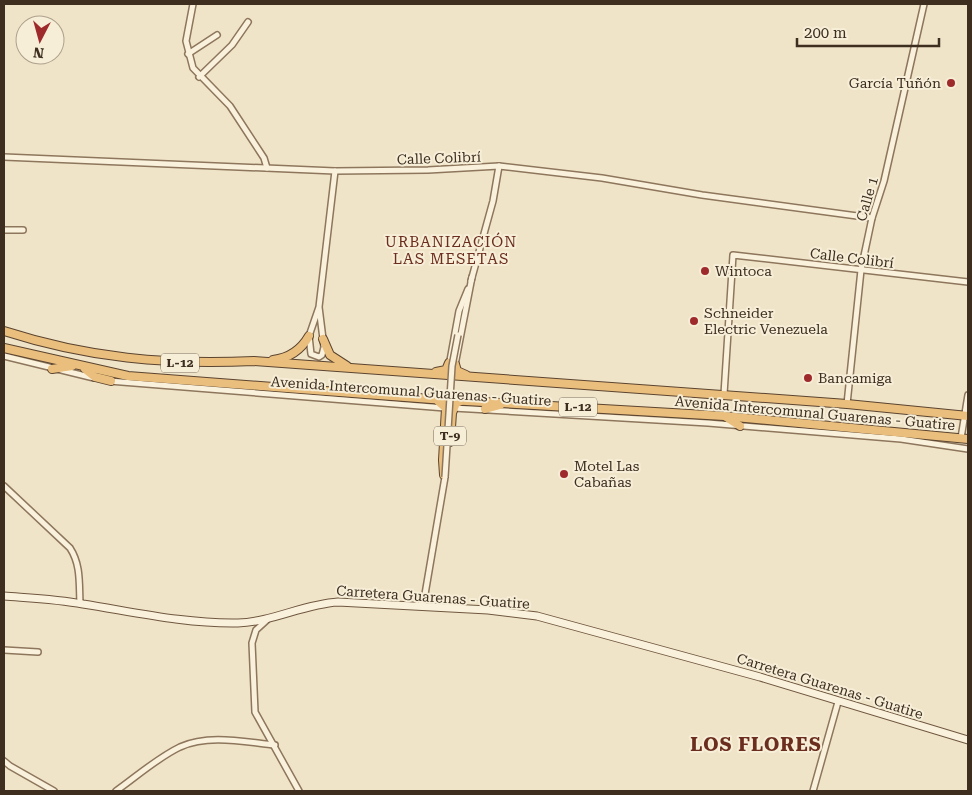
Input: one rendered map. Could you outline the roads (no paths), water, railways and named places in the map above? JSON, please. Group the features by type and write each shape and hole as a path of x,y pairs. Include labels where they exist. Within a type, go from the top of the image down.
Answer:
{"highway":[{"name":"Avenida Intercomunal Guarenas - Guatire","path":"4,331 38,342 126,359 196,364 254,361 359,368 724,394 966,416"},
{"path":"254,361 285,357 298,350 309,336"},
{"path":"323,339 330,355 336,360 359,368"},
{"name":"Avenida Intercomunal Guarenas - Guatire","path":"4,348 74,366 128,376 431,399 724,416 964,438"},
{"path":"424,374 446,370 452,363 460,373 480,377"},
{"path":"52,369 74,366"},
{"path":"83,367 95,377 111,381"},
{"path":"431,399 441,402 450,408"},
{"name":"T-9","path":"445,477 450,408 456,403 463,401"},
{"path":"485,409 506,403"},
{"path":"724,416 740,426"}],"main road":[{"name":"Carretera Guarenas - Guatire","path":"4,596 80,603 209,622 241,623 322,603 338,602 488,610 536,616 742,672 968,740"}],"street":[{"path":"193,4 186,36 188,54 193,68 199,77 230,106 264,158 267,168"},
{"name":"Calle 1","path":"847,404 861,270 872,218 884,181 924,4"},
{"path":"199,77 232,45 248,22"},
{"path":"188,54 217,35"},
{"name":"Calle Colibrí","path":"4,157 335,171 428,170 499,166 602,178 702,195 872,218"},
{"path":"452,363 499,166"},
{"path":"319,306 324,347 322,354 315,357 310,350 309,336 319,306 335,171"},
{"path":"4,230 23,230"},
{"name":"Calle Colibrí","path":"724,394 733,255 968,282"},
{"path":"452,363 459,311 472,278"},
{"path":"423,606 445,477 452,366 468,289"},
{"name":"Avenida Intercomunal Guarenas - Guatire","path":"4,357 111,381 450,408 740,426 901,439 968,449"},
{"path":"964,438 968,395"},
{"path":"4,486 70,548 79,565 80,603"},
{"path":"276,615 256,630 252,643 255,712 275,745 295,788 299,791"},
{"path":"4,650 38,652"},
{"path":"813,791 838,702"},
{"path":"116,791 172,752 196,742 213,740 275,745"},
{"path":"4,761 54,791"}],"place":[{"name":"García Tuñón","path":"951,83"},
{"name":"Wintoca","path":"705,271"},
{"name":"Schneider Electric Venezuela","path":"694,321"},
{"name":"Bancamiga","path":"808,378"},
{"name":"Motel Las Cabañas","path":"564,474"}],"district":[{"name":"URBANIZACIÓN LAS MESETAS","path":"451,250"},
{"name":"LOS FLORES","path":"756,744"}]}
